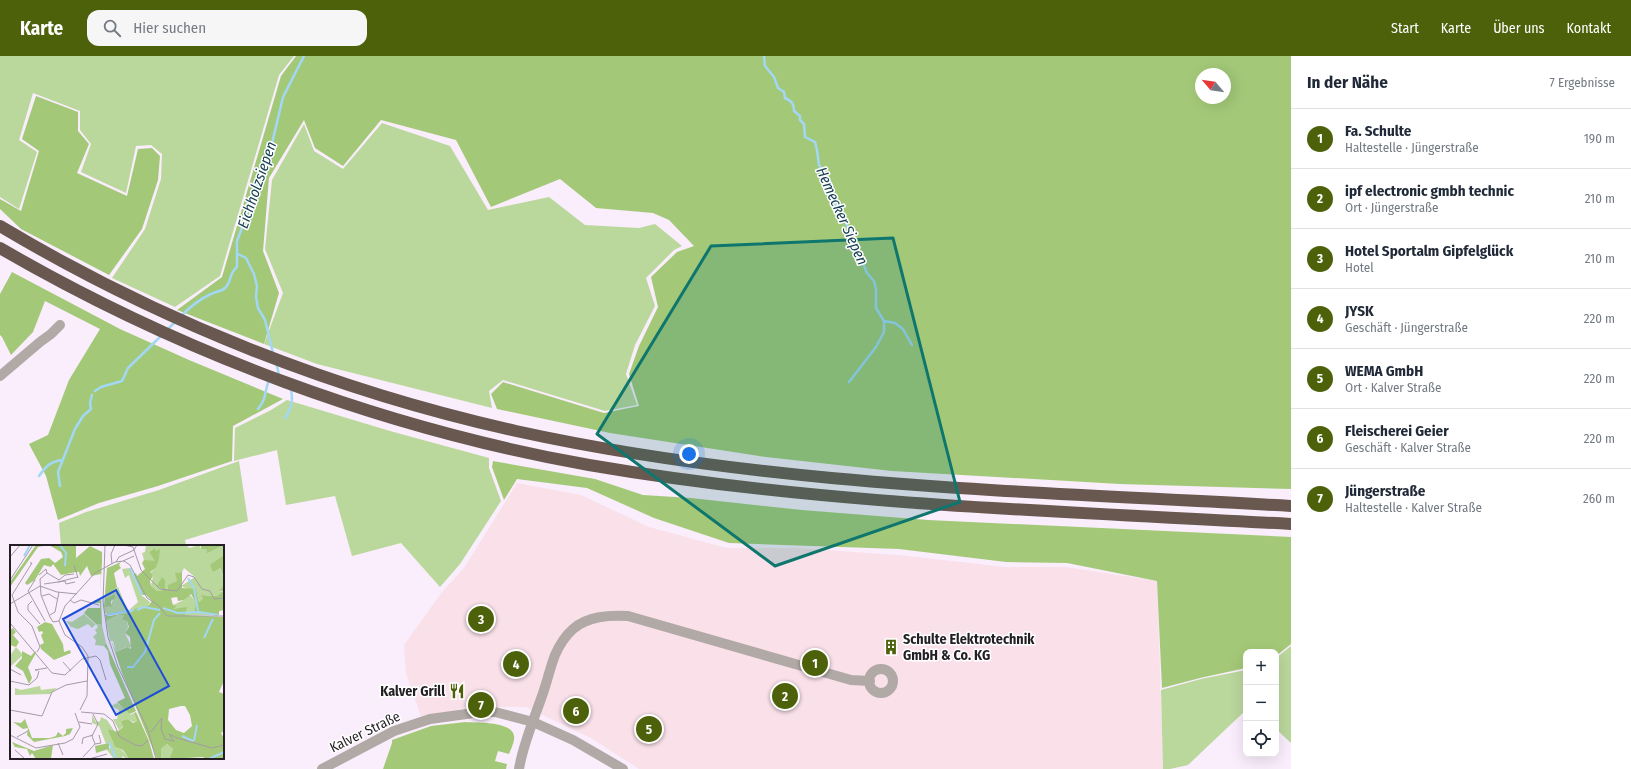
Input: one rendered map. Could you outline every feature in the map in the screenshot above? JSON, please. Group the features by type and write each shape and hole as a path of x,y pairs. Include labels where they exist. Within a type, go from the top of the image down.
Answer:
{"highway":[{"path":"0,226 48,255 130,296 240,345 352,386 431,410 516,431 606,448 699,463 798,475 1014,491 1291,506"},
{"path":"0,248 41,272 230,362 361,409 457,436 512,448 588,464 704,482 827,496 974,507 1291,524"}],"street":[{"path":"0,376 60,325"},
{"path":"519,769 556,655 567,635 574,628 584,622 608,615 628,616 851,680 870,681"},
{"name":"Kalver Straße","path":"322,769 394,731 430,719 481,712 495,712 533,722 573,740 623,769"}],"highlighted area":[{"path":"893,238 960,502 775,566 597,434 711,246"}],"shaded area":[{"path":"517,483 581,495 649,527 727,548 797,548 897,555 1005,567 1066,567 1157,581 1163,769 639,769 591,738 526,707 473,707 421,716 406,674 404,645 442,592 464,568"}],"green space":[{"path":"0,56 294,56 279,75 220,276 175,307 112,278 145,229 161,179 162,154 151,145 136,146 126,193 81,172 91,144 80,130 80,111 33,93 19,140 37,152 19,209 0,197"},
{"path":"296,56 1291,56 1291,489 1120,484 892,471 766,457 610,433 497,409 491,394 503,382 604,413 639,406 629,374 639,346 658,307 651,277 677,252 694,246 669,220 653,213 596,208 560,179 491,207 456,140 381,120 343,166 315,148 304,120 269,178 263,251 279,293 264,344 177,310 222,277 281,76"},
{"path":"36,96 78,112 78,131 89,144 77,173 127,196 138,149 152,148 160,156 158,180 142,229 109,275 21,229 0,209 0,199 21,211 39,151 22,139"},
{"path":"382,123 450,146 488,210 549,197 585,225 639,228 655,224 682,246 674,250 646,278 655,306 635,345 626,374 637,405 605,411 503,380 489,391 492,408 317,364 264,344 283,293 265,249 272,180 304,124 314,151 343,169"},
{"path":"12,272 120,329 189,360 283,399 233,426 232,461 158,486 99,503 58,520 46,476 29,444 48,435 69,380 100,329 45,301 33,332 11,355 0,335 0,294"},
{"path":"287,400 390,431 489,458 489,468 501,501 460,564 440,587 401,543 352,556 335,496 286,505 277,450 234,461 235,428 271,410"},
{"path":"239,461 248,521 185,540 186,545 61,545 59,523 86,512 159,490"},
{"path":"493,461 595,479 643,495 691,498 802,510 928,520 1291,537 1291,644 1279,654 1279,649 1243,649 1243,669 1162,688 1157,581 1067,563 1006,562 899,549 729,543 654,518 587,488 517,479 504,500 492,467"},
{"path":"1291,646 1291,743 1279,732 1279,656"},
{"path":"1243,671 1243,713 1188,765 1163,769 1161,690 1201,679"},
{"path":"465,722 501,725 512,731 514,740 509,754 498,751 495,761 507,764 506,769 383,769 392,740 431,726"}],"waterway":[{"name":"Eichholzsiepen","path":"181,316 203,298 225,288 229,283 234,269 237,267 237,241 247,215 248,202 256,190 269,156 283,97 304,56"},
{"name":"Hemecker Siepen","path":"764,56 765,66 774,77 778,88 784,92 785,98 792,103 794,106 794,111 800,116 800,120 804,124 805,137 815,142 819,165 831,183 838,213 846,223 867,273 874,281 876,290 876,308 884,321 884,332 876,347 849,382"},
{"path":"238,254 246,258 254,274 257,286 256,297 258,308 265,320 273,353"},
{"name":"Eichholzsiepen","path":"167,330 176,321"},
{"path":"884,321 895,323 903,329 912,345"},
{"name":"Eichholzsiepen","path":"95,391 101,387 122,381 128,368 162,335"},
{"path":"276,362 279,375"},
{"path":"258,409 264,398 269,380"},
{"path":"285,418 291,404 291,389"},
{"name":"Eichholzsiepen","path":"60,486 58,472 75,429 83,416 91,409 90,403 92,395"},
{"path":"39,476 49,465 63,460"}],"place":[{"name":"Hotel Sportalm Gipfelglück","path":"481,619"},
{"name":"Schulte Elektrotechnik GmbH & Co. KG","path":"891,647"},
{"name":"Fa. Schulte","path":"815,663"},
{"name":"JYSK","path":"516,664"},
{"name":"Kalver Grill","path":"457,691"},
{"name":"ipf electronic gmbh technic","path":"785,696"},
{"name":"Jüngerstraße","path":"481,705"},
{"name":"Fleischerei Geier","path":"576,711"},
{"name":"WEMA GmbH","path":"649,729"}]}
